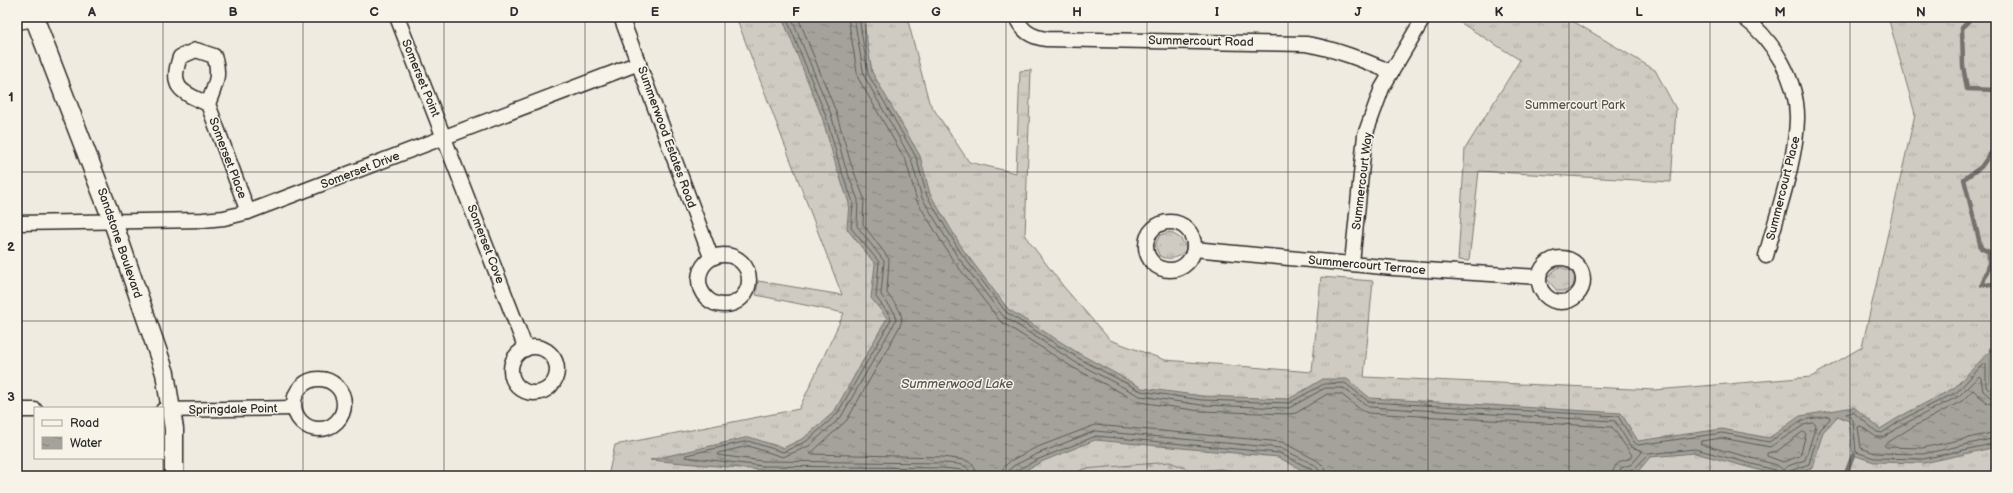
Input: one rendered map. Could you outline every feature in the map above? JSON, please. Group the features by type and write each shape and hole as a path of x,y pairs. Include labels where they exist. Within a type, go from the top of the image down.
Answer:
{"street":[{"path":"17,20 34,17"},
{"name":"Sandstone Boulevard","path":"34,17 113,222 165,373 167,410 174,429 174,476"},
{"name":"Somerset Point","path":"397,17 445,138"},
{"name":"Summerwood Estates Road","path":"621,17 711,257"},
{"name":"Summercourt Road","path":"1016,17 1020,26 1026,32 1036,37 1046,39 1306,44 1324,47 1353,56 1391,72"},
{"name":"Summercourt Way","path":"1352,263 1365,135 1382,88 1424,17"},
{"name":"Summercourt Place","path":"1743,17 1776,50 1785,69 1793,92 1797,117 1796,136 1792,160 1766,256"},
{"name":"Somerset Drive","path":"17,223 204,220 224,218 248,212 639,63"},
{"name":"Somerset Place","path":"208,104 248,212"},
{"name":"Somerset Cove","path":"445,138 526,349"},
{"name":"Summercourt Terrace","path":"1194,249 1539,277"},
{"name":"Springdale Point","path":"167,410 294,408"},
{"path":"17,410 34,410"}],"green space":[{"path":"736,17 907,17 929,102 969,162 1016,173 1020,71 1031,70 1025,236 1063,286 1110,340 1165,360 1312,372 1321,277 1373,281 1364,377 1655,390 1811,377 1862,347 1915,114 1888,17 1996,17 1996,476 608,476 615,445 799,409 844,313 756,295 758,281 842,295"},
{"name":"Summercourt Park","path":"1566,17 1655,70 1676,109 1671,182 1479,171 1469,261 1458,260 1465,149 1520,60 1453,18"},
{"path":"1170,232 1180,238 1187,248 1182,254 1174,258 1166,258 1159,255 1155,245 1160,235"},
{"path":"1560,267 1571,271 1575,277 1573,287 1566,291 1557,291 1546,278"},
{"path":"1170,462 1192,471 1220,469 1254,475 1285,472 1295,476 1067,476 1084,469"}],"water":[{"name":"Summerwood Lake","path":"782,17 863,17 872,72 920,156 930,194 964,251 1008,309 1080,354 1142,388 1202,396 1289,399 1323,379 1347,379 1370,398 1621,413 1638,441 1722,429 1769,438 1800,416 1854,407 1880,429 1954,388 1991,350 1990,386 1996,391 1996,447 1924,463 1874,462 1853,455 1849,421 1838,416 1823,432 1812,468 1781,476 1695,453 1650,457 1636,474 1584,476 1313,476 1278,457 1095,440 1041,462 1014,476 979,476 942,472 762,470 650,460 749,437 783,448 804,438 834,412 887,318 871,298 875,264 847,229 849,203 837,169 822,117"}],"waterway":[{"path":"1972,17 1962,28 1963,66 1967,89 1996,90"},
{"path":"1996,146 1981,167 1964,179 1981,248 1989,252 1989,266 1982,285 1996,284"},
{"path":"1991,350 1996,344"},
{"path":"1845,476 1853,455"}]}
